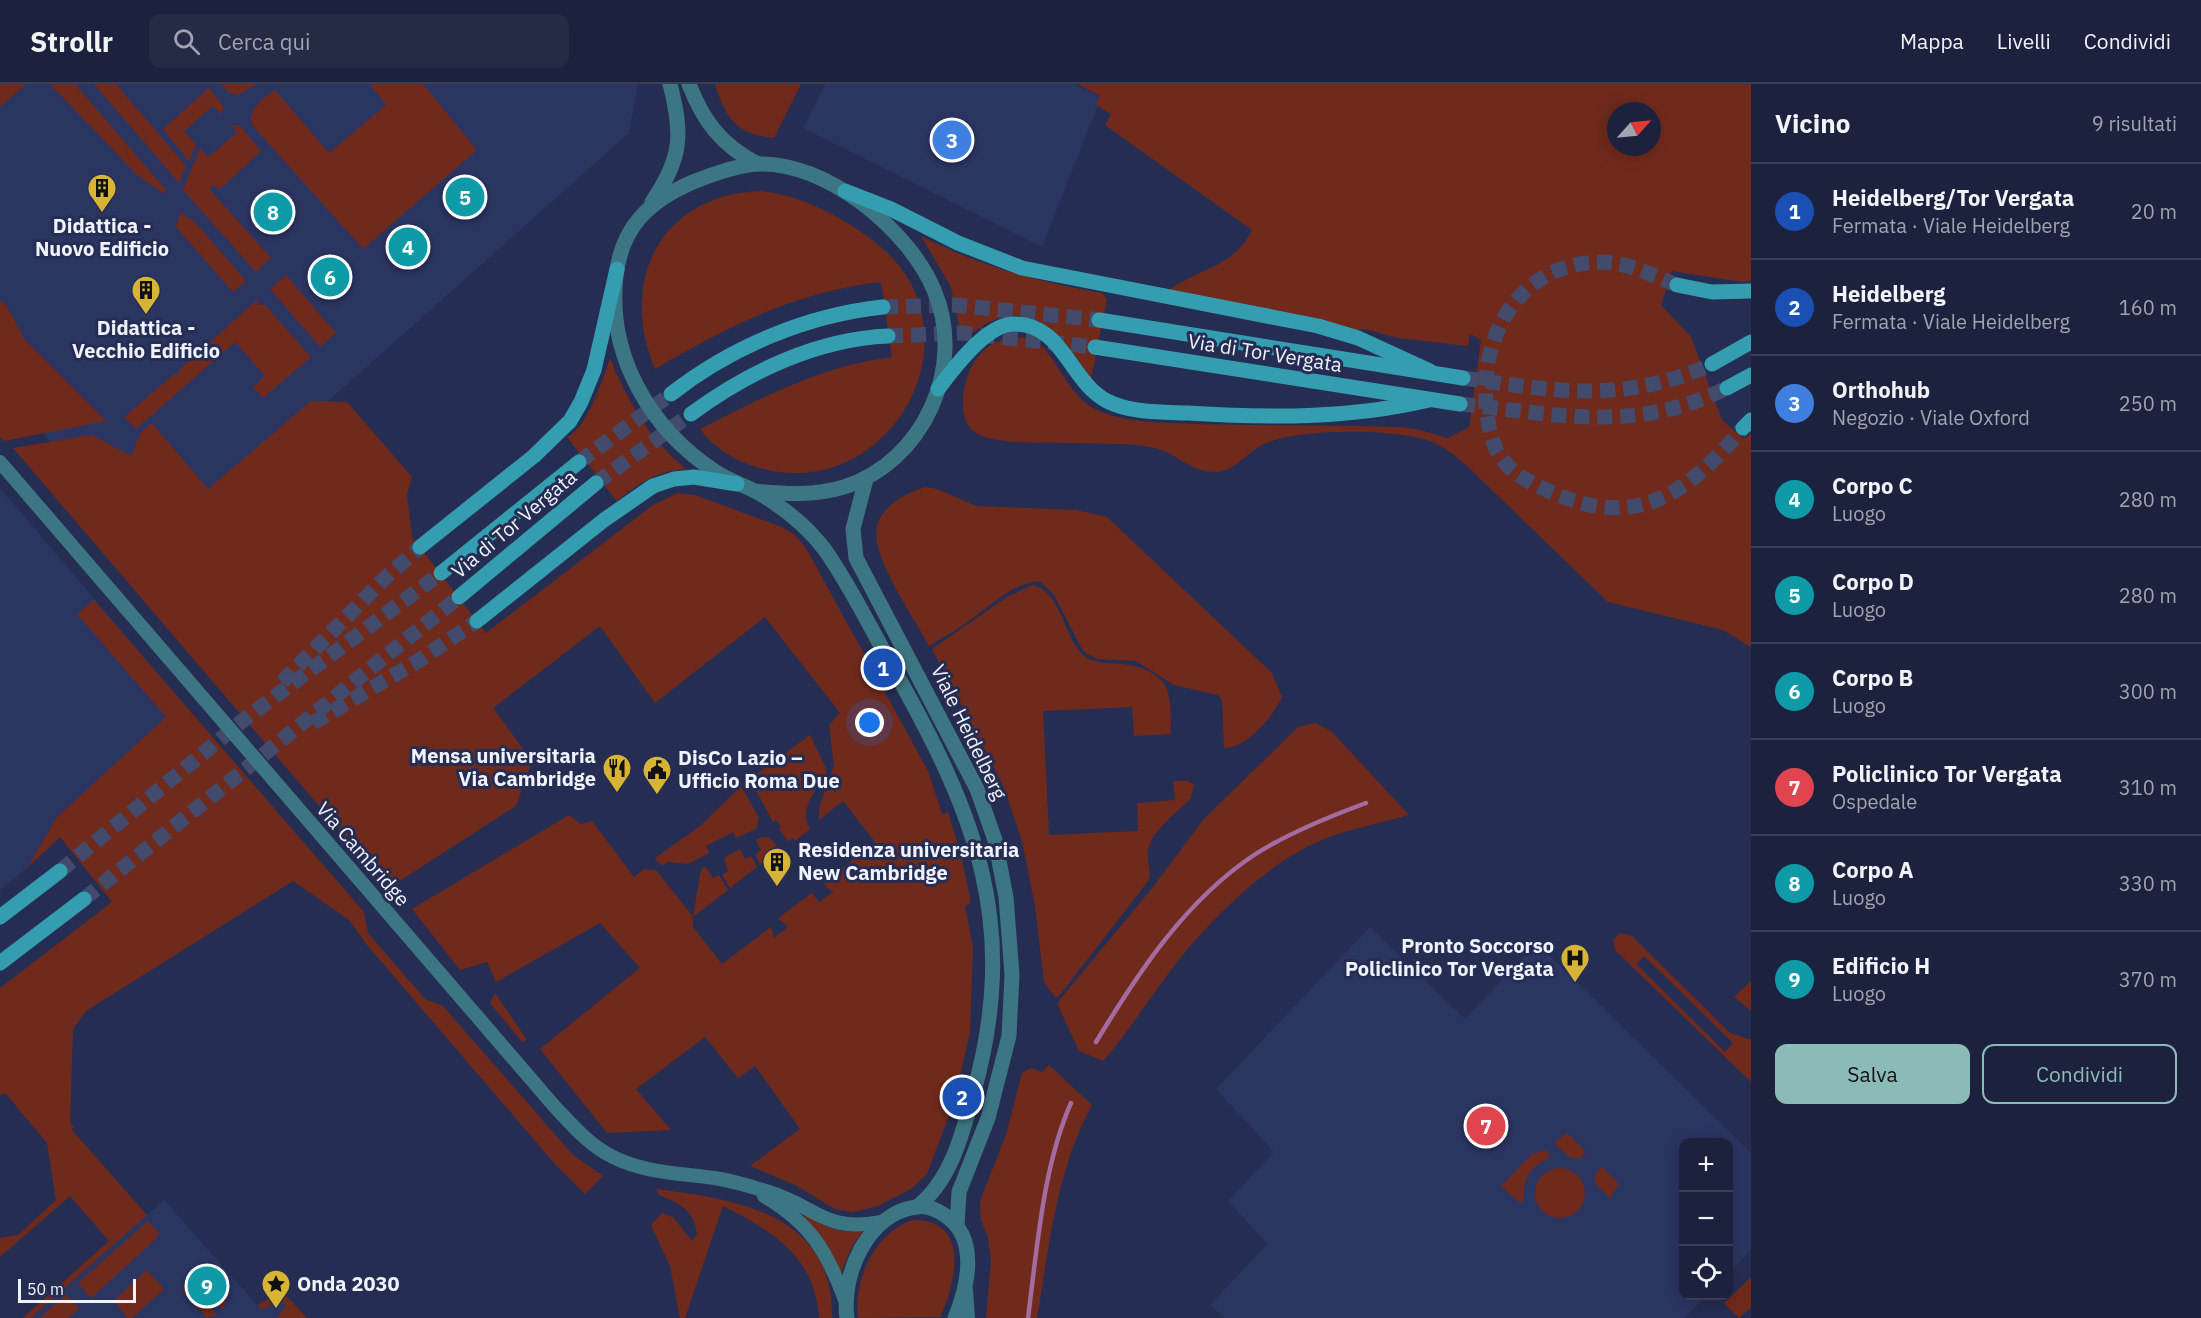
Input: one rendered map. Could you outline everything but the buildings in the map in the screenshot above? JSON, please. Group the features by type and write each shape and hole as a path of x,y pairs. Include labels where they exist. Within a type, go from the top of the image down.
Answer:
{"main road":[{"path":"845,191 891,209 958,243 1022,268 1318,326 1373,344 1430,371 1463,378"},
{"path":"420,547 534,456 570,421 581,402 594,370 617,269"},
{"path":"1677,285 1712,292 1751,291"},
{"path":"671,394 715,363 766,338 842,314 883,307"},
{"name":"Via di Tor Vergata","path":"1099,320 1430,371"},
{"path":"939,389 954,368 984,339 1001,327 1011,324 1047,333 1092,390 1106,400 1126,407 1163,412 1277,417 1354,414 1429,400"},
{"path":"691,414 733,386 782,362 857,339 888,336"},
{"path":"1712,364 1751,342"},
{"name":"Via di Tor Vergata","path":"1095,347 1460,404"},
{"path":"1727,388 1751,375"},
{"name":"Via di Tor Vergata","path":"441,573 579,462"},
{"path":"477,621 604,520 653,486 674,479 694,477 738,484"},
{"name":"Via di Tor Vergata","path":"459,597 596,483"},
{"path":"0,917 60,871"},
{"path":"0,963 84,899"}],"street":[{"path":"650,206 700,179 758,164 795,170 845,191 894,233 921,267 935,291 944,343 939,389 918,431 883,470 866,479 817,493 754,491 701,462 655,416 637,389 624,358 618,332 615,308 617,269 630,232 669,178 678,146 679,121 670,84"},
{"path":"691,87 703,117 721,140 758,164"},
{"name":"Via Cambridge","path":"0,462 578,1132 614,1158 640,1168 720,1179 749,1187 786,1198 835,1223 861,1226 884,1221"},
{"name":"Viale Heidelberg","path":"866,479 854,524 856,558 977,789 995,840 1008,911 1012,975 1009,1036 988,1118 959,1191 957,1226"},
{"name":"Viale Heidelberg","path":"754,491 801,523 830,557 935,743 962,803 983,870 993,952 991,1008 985,1051 969,1112 951,1162 935,1191 917,1207"},
{"name":"Via Cambridge","path":"749,1187 794,1217 815,1238 829,1259 845,1300"},
{"path":"847,1318 845,1300 855,1261 868,1238 884,1221 917,1207 938,1211 957,1226 967,1251 965,1284 968,1318"},
{"path":"955,1318 965,1284"}],"shaded area":[{"path":"0,84 638,84 629,133 150,560 0,383"},
{"path":"0,84 26,84 0,107"},
{"path":"50,84 75,84 166,190 164,194 136,174"},
{"path":"94,84 116,84 186,166 179,183"},
{"path":"221,84 256,84 238,95 228,92"},
{"path":"370,84 423,84 477,150 363,249 252,125 251,119 257,104 275,90 329,153 386,105"},
{"path":"715,84 801,84 774,138 750,133 734,123 724,107"},
{"path":"825,84 1074,84 1101,97 1042,247 803,128"},
{"path":"1078,84 1751,84 1751,281 1742,282 1672,271 1661,305 1691,337 1722,420 1744,439 1751,433 1751,647 1723,630 1608,602 1467,466 1453,454 1427,440 1411,436 1368,432 1299,435 1264,444 1228,469 1214,472 1191,466 1163,450 1144,446 1002,441 989,438 971,429 966,421 963,402 970,370 985,349 999,341 1015,337 1031,339 1041,345 1074,392 1091,407 1121,418 1146,422 1197,424 1399,427 1448,438 1469,427 1481,340 1470,334 1468,346 1398,338 1365,329 1340,332 1164,294 1235,253 1252,230 1105,125 1111,114 1096,105 1100,96"},
{"path":"209,88 224,107 221,114 213,106 184,131 196,144 189,161 163,129"},
{"path":"231,125 240,126 261,151 220,189 212,185 210,190 271,258 256,272 183,190 200,148 208,157 237,133"},
{"path":"760,191 795,198 817,207 849,224 875,242 892,257 905,274 911,284 923,319 924,355 915,389 898,419 874,444 845,463 810,472 773,471 752,466 724,452 700,429 793,384 817,375 866,361 892,357 881,282 821,293 792,302 736,325 655,369 645,336 642,305 646,275 656,248 673,226 696,208 725,196"},
{"path":"180,213 195,222 246,281 233,292 176,227"},
{"path":"921,236 965,256 1010,272 1102,293 1107,299 1091,379 1065,343 1051,329 1036,320 1020,316 1003,317 983,325 962,341 951,287"},
{"path":"286,275 336,333 320,347 270,289"},
{"path":"258,299 257,305 264,304 311,357 263,398 253,387 265,376 235,342 136,429 124,417 174,374 178,374 179,370"},
{"path":"0,301 6,305 25,340 106,421 4,441 0,437"},
{"path":"610,358 641,418 662,446 686,469 657,475 617,501 567,437 581,424 587,414 599,390"},
{"path":"311,401 347,402 412,477 407,494 412,537 486,633 653,505 678,493 695,495 782,527 795,535 806,548 928,771 942,814 948,812 961,855 971,903 965,906 973,948 970,1032 954,1102 927,1174 911,1189 878,1206 853,1212 835,1209 795,1185 750,1166 800,1129 755,1066 738,1078 705,1037 636,1089 671,1130 607,1133 540,1049 640,968 600,923 496,982 487,962 460,970 412,909 569,815 581,824 592,821 634,877 644,869 656,870 693,917 693,927 722,964 771,927 774,938 788,927 778,918 812,893 819,902 834,891 829,890 824,883 875,842 843,801 819,820 819,808 834,765 829,725 840,713 765,617 655,703 600,626 493,708 532,761 516,806 401,880 384,882 13,448 92,435 131,456 141,432 152,423 208,489"},
{"path":"925,487 937,489 976,506 1076,510 1107,517 1272,673 1282,697 1278,705 1250,737 1232,747 1224,748 1222,700 1218,695 1174,685 1136,661 1097,659 1083,651 1054,595 1040,581 1011,590 929,646 895,587 880,554 877,539 879,519 889,507 895,501"},
{"path":"0,488 184,704 57,817 27,868 0,890"},
{"path":"1033,585 1050,597 1076,647 1083,655 1090,660 1140,667 1151,672 1165,685 1170,706 1171,734 1134,736 1132,707 1043,711 1049,835 1138,831 1137,803 1175,800 1173,781 1188,781 1194,785 1191,798 1166,822 1150,843 1149,880 1059,996 1055,997 1044,982 1035,906 1022,841 1003,785 932,649 1007,597"},
{"path":"94,600 364,912 368,933 425,999 443,1006 573,1155 603,1176 585,1194 554,1163 367,945 349,920 293,881 86,1011 73,1029 70,1122 74,1127 71,1129 147,1215 31,1318 23,1318 109,1241 70,1196 0,1257 0,1238 18,1235 56,1200 47,1143 6,1094 0,1095 0,988 112,902 60,837 27,868 57,817 166,717 77,614"},
{"path":"1315,723 1331,731 1409,815 1324,839 1293,854 1273,868 1253,883 1197,938 1103,1061 1079,1051 1057,1003 1153,887 1203,820 1298,727"},
{"path":"810,735 826,768 826,775 809,801 806,815 810,829 795,841 793,838 788,841 779,829 781,826 776,820 773,822 750,779"},
{"path":"741,786 759,818 756,829 736,838 733,832 706,846 709,853 688,864 667,862 662,866 655,858 699,827"},
{"path":"762,837 770,838 779,849 760,864 755,854 761,850 756,840"},
{"path":"740,849 745,859 751,856 757,867 730,888 722,875 728,871 724,858"},
{"path":"706,867 713,878 719,875 728,890 693,917 701,869"},
{"path":"1370,927 1465,1019 1537,943 1751,1153 1751,1250 1733,1269 1733,1138 1679,1138 1679,1300 1702,1300 1684,1318 1225,1318 1210,1305 1267,1244 1228,1201 1274,1152 1216,1089"},
{"path":"1619,933 1632,936 1730,1033 1751,1040 1751,1082 1616,951 1613,941","holes":["1644,956 1733,1043 1725,1052 1636,964"]},
{"path":"1751,981 1751,1011 1734,997"},
{"path":"495,993 527,1040 522,1042 490,1003"},
{"path":"1049,1065 1092,1105 1080,1129 1062,1181 1050,1236 1037,1318 986,1318 991,1260 988,1238 981,1220 980,1201 1006,1135 1022,1073 1031,1068 1042,1072"},
{"path":"1567,1133 1586,1152 1579,1159 1569,1157 1554,1143"},
{"path":"1547,1150 1550,1158 1543,1161 1529,1174 1526,1179 1524,1200 1520,1203 1501,1186 1532,1154"},
{"path":"1602,1167 1619,1184 1610,1198 1595,1183 1595,1174"},
{"path":"1560,1168 1578,1175 1585,1193 1578,1211 1560,1218 1542,1211 1535,1193 1542,1175"},
{"path":"656,1189 718,1199 748,1207 775,1218 799,1234 817,1255 828,1283 832,1318 819,1318 816,1297 809,1278 800,1262 788,1248 759,1225 723,1206 685,1318 680,1318 670,1266 651,1225 662,1213 673,1217 692,1241 697,1234 696,1226 684,1208 659,1195"},
{"path":"164,1200 257,1305 282,1291 307,1318 23,1318 144,1211 147,1215"},
{"path":"806,1215 841,1231 864,1230 852,1246 841,1272 823,1239 803,1218"},
{"path":"913,1220 931,1223 944,1230 951,1242 954,1271 951,1288 940,1317 858,1318 859,1288 869,1259 888,1235"},
{"path":"148,1221 159,1233 157,1238 91,1298 78,1283"},
{"path":"147,1270 164,1289 132,1318 128,1318 113,1301"},
{"path":"200,1273 226,1301 223,1310 217,1303 212,1308 217,1315 207,1318 182,1290"},
{"path":"1751,1277 1751,1307 1739,1318 1724,1303 1727,1300 1733,1300 1733,1294"},
{"path":"282,1291 307,1318 277,1318 286,1306 280,1300 261,1310 258,1305"},
{"path":"66,1294 79,1309 68,1318 40,1318"}],"waterway":[{"path":"1096,1042 1129,990 1165,940 1206,894 1229,873 1280,840 1366,803"},
{"path":"1028,1318 1047,1181 1061,1127 1071,1103"}],"tunnel":[{"path":"1677,285 1633,268 1598,262 1561,269 1540,279 1522,294 1508,312 1497,332 1486,378 1487,415 1492,440 1497,451 1513,471 1551,492 1582,503 1610,508 1635,506 1659,499 1681,487 1702,471 1743,428"},
{"path":"883,307 955,305 1099,320"},
{"path":"888,336 961,333 1095,347"},
{"path":"1463,378 1528,387 1589,391 1649,385 1680,377 1712,364"},
{"path":"1460,404 1563,415 1627,416 1660,411 1693,402 1727,388"},
{"path":"579,462 671,394"},
{"path":"596,483 691,414"},
{"path":"282,682 385,578 420,547"},
{"path":"60,871 246,718 441,573"},
{"path":"84,899 459,597"},
{"path":"313,723 418,661 477,621"}],"place":[{"name":"Orthohub","path":"952,140"},
{"name":"Corpo D","path":"465,197"},
{"name":"Corpo A","path":"273,212"},
{"name":"Didattica - Nuovo Edificio","path":"102,214"},
{"name":"Corpo C","path":"408,247"},
{"name":"Corpo B","path":"330,277"},
{"name":"Didattica - Vecchio Edificio","path":"146,316"},
{"name":"Heidelberg/Tor Vergata","path":"883,668"},
{"name":"Mensa universitaria Via Cambridge","path":"617,794"},
{"name":"DisCo Lazio – Ufficio Roma Due","path":"657,796"},
{"name":"Residenza universitaria New Cambridge","path":"777,888"},
{"name":"Pronto Soccorso Policlinico Tor Vergata","path":"1575,984"},
{"name":"Heidelberg","path":"962,1097"},
{"name":"Policlinico Tor Vergata","path":"1486,1126"},
{"name":"Edificio H","path":"207,1286"},
{"name":"Onda 2030","path":"276,1310"}]}
